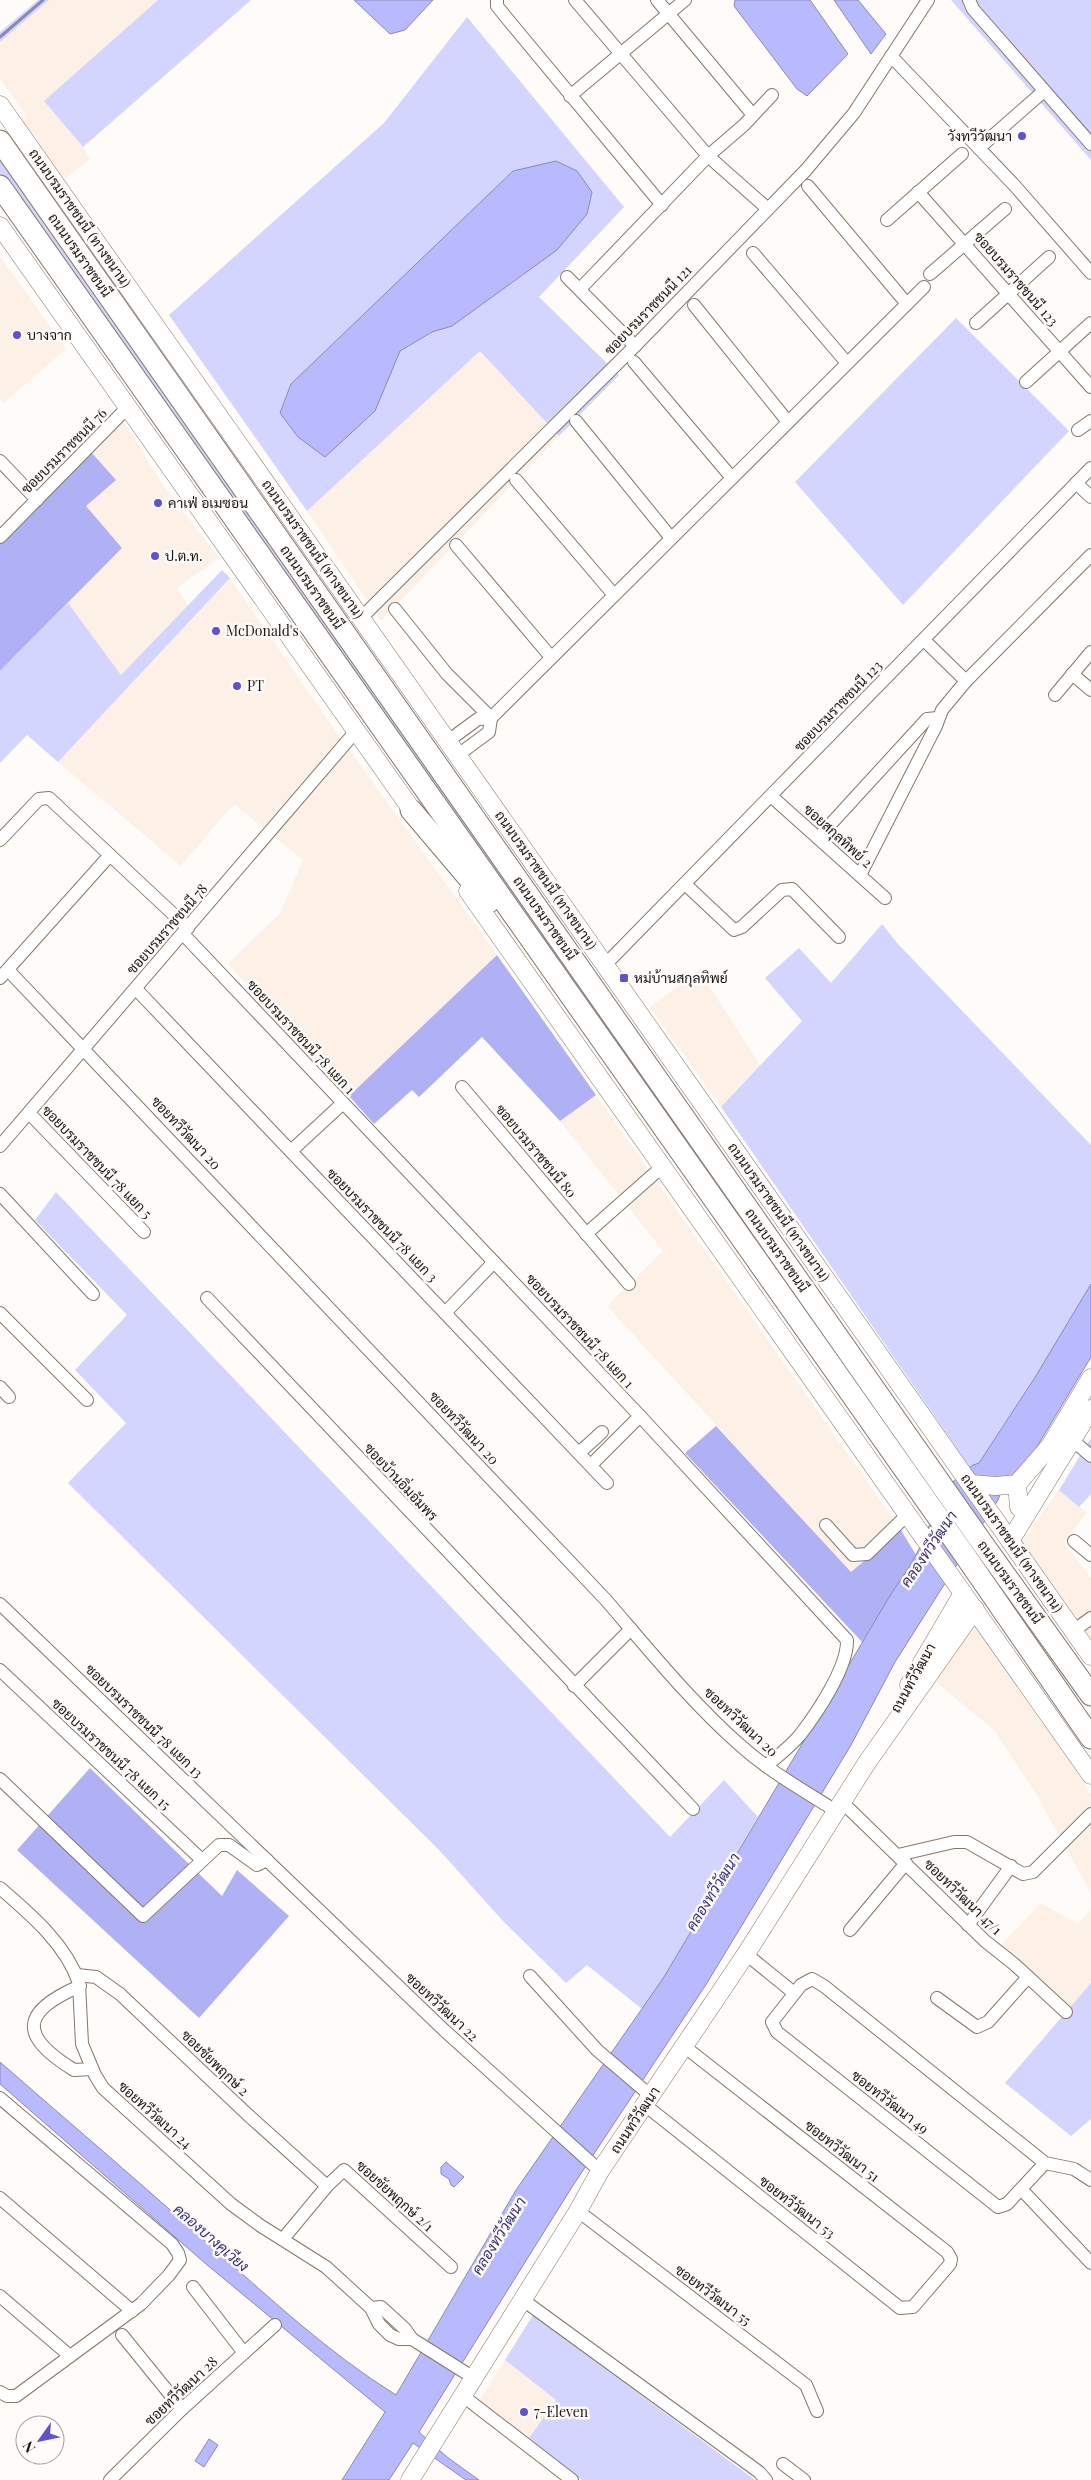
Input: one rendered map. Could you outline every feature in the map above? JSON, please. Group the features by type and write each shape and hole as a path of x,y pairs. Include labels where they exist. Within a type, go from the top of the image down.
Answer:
{"highway":[{"name":"ถนนบรมราชชนนี","path":"0,141 978,1537 1091,1695"},
{"name":"ถนนบรมราชชนนี","path":"0,186 964,1554 1091,1738"},
{"path":"411,810 575,1003"}],"main road":[{"name":"ถนนบรมราชชนนี (ทางขนาน)","path":"0,105 1091,1656"},
{"path":"0,226 1091,1776"},
{"path":"1027,1513 1019,1507 1018,1484 1050,1446 1091,1378"},
{"path":"1010,1541 1091,1409"},
{"path":"971,1484 996,1486 1018,1484"},
{"name":"ถนนทวีวัฒนา","path":"866,1764 963,1593"},
{"name":"ถนนทวีวัฒนา","path":"411,2480 578,2212 594,2167 645,2096 685,2047 866,1764 975,1609"}],"street":[{"path":"497,0 501,11 662,205"},
{"path":"575,0 708,156 768,209"},
{"path":"658,0 753,116"},
{"path":"570,96 685,0"},
{"name":"ซอยบรมราชชนนี 121","path":"361,618 635,346 806,170 854,113 928,0"},
{"path":"969,0 973,9 1091,144"},
{"path":"891,56 979,148 1091,273"},
{"path":"979,148 1044,91"},
{"path":"580,289 708,156 753,116 772,95"},
{"path":"887,220 962,154"},
{"path":"808,186 907,304"},
{"name":"ซอยบรมราชชนนี 123","path":"918,192 1091,387"},
{"path":"930,274 1005,209"},
{"path":"753,253 847,363"},
{"path":"976,323 1049,257"},
{"path":"567,277 635,346"},
{"path":"453,748 489,732 491,718 924,287"},
{"path":"694,305 788,422"},
{"path":"1026,382 1091,323"},
{"path":"634,362 732,478"},
{"name":"ซอยบรมราชชนนี 76","path":"0,537 128,407"},
{"path":"576,421 672,538"},
{"path":"1078,430 1091,421"},
{"path":"0,461 37,500"},
{"name":"ซอยบรมราชชนนี 123","path":"605,965 1091,468"},
{"path":"516,480 614,595"},
{"path":"1076,483 1091,498"},
{"path":"456,545 551,658"},
{"path":"860,875 936,726 938,718 966,681 1091,555"},
{"path":"395,609 447,674 491,718"},
{"path":"924,640 966,681"},
{"path":"1055,695 1091,652"},
{"path":"1072,674 1091,690"},
{"path":"453,748 478,718 491,718"},
{"path":"818,838 928,720 938,718"},
{"name":"ซอยบรมราชชนนี 78","path":"0,1146 356,731"},
{"name":"ซอยสกุลทิพย์ 2","path":"771,796 885,898"},
{"name":"ซอยบรมราชชนนี 78 แยก 1","path":"0,840 40,799 49,798 110,854 185,931 343,1103 640,1416 847,1640 847,1650 842,1666 812,1718 800,1735 770,1769"},
{"path":"4,974 110,854"},
{"path":"685,884 734,930 742,927 782,890 792,889 840,937"},
{"name":"ซอยทวีวัฒนา 20","path":"4,974 84,1048 606,1600 674,1678 740,1746 770,1769 816,1798 839,1806"},
{"name":"ซอยบรมราชชนนี 78 แยก 3","path":"136,988 607,1483"},
{"name":"ซอยบรมราชชนนี 80","path":"462,1087 629,1284"},
{"path":"291,1151 343,1103"},
{"name":"ซอยบรมราชชนนี 78 แยก 5","path":"29,1113 144,1232"},
{"path":"586,1234 663,1166"},
{"path":"0,1194 93,1294"},
{"path":"445,1313 494,1262"},
{"name":"ซอยบ้านอิ่มอัมพร","path":"207,1298 574,1686 693,1808"},
{"path":"0,1313 87,1400"},
{"path":"0,1388 9,1397"},
{"path":"591,1466 640,1416"},
{"path":"579,1453 602,1432"},
{"path":"1072,1440 1091,1456"},
{"path":"826,1525 853,1555 867,1554 912,1521"},
{"path":"1074,1541 1091,1555"},
{"name":"ซอยบรมราชชนนี 78 แยก 13","path":"0,1604 267,1860"},
{"path":"1073,1631 1091,1618"},
{"path":"574,1686 631,1629"},
{"name":"ซอยบรมราชชนนี 78 แยก 15","path":"0,1670 202,1860"},
{"path":"0,1779 143,1916 219,1845 224,1844 257,1865 267,1860"},
{"name":"ซอยทวีวัฒนา 47/1","path":"839,1806 902,1859 968,1925 1066,2012"},
{"path":"850,1930 902,1859 954,1842 967,1842 1023,1874 1033,1872 1091,1814"},
{"name":"ซอยทวีวัฒนา 22","path":"267,1860 444,2030 594,2167"},
{"path":"968,1925 1011,1866"},
{"path":"0,1888 30,1914 53,1940 78,1981 37,2012 34,2034 41,2045 74,2070 92,2069"},
{"path":"746,1954 794,1993"},
{"name":"ซอยชัยพฤกษ์ 2","path":"78,1981 96,1976 120,1994 246,2114 327,2186"},
{"name":"ซอยทวีวัฒนา 53","path":"530,1976 597,2050 645,2096 900,2308 913,2307 930,2287"},
{"path":"937,1998 976,2027 988,2022 1028,1977"},
{"name":"ซอยทวีวัฒนา 49","path":"1045,2163 1022,2190 1007,2204 998,2207 777,2032 772,2022 801,1985 812,1979 824,1986 1045,2163 1074,2169 1091,2180"},
{"name":"ซอยทวีวัฒนา 24","path":"78,1981 82,2044 92,2069 103,2088 231,2204 326,2267 371,2308 381,2307 417,2343 474,2378"},
{"name":"ซอยทวีวัฒนา 51","path":"685,2047 947,2252 951,2259 950,2264 930,2287"},
{"path":"0,2098 172,2244 180,2260 169,2275 132,2311 16,2396 7,2396 0,2392"},
{"name":"ซอยชัยพฤกษ์ 2/1","path":"283,2239 327,2186 344,2170 348,2171 451,2267"},
{"path":"1022,2190 1091,2263"},
{"path":"0,2198 132,2311"},
{"name":"ซอยทวีวัฒนา 55","path":"578,2212 806,2385 817,2411"},
{"path":"193,2287 244,2353"},
{"path":"0,2296 70,2356"},
{"path":"523,2300 763,2476 770,2475 774,2480"},
{"name":"ซอยทวีวัฒนา 28","path":"110,2480 182,2409 275,2325"},
{"path":"122,2335 182,2409"},
{"path":"463,2396 572,2480"},
{"path":"783,2464 804,2480"}],"shaded area":[{"path":"38,0 49,0 0,42 0,32"},
{"path":"49,0 158,0 44,101 83,147 90,159 61,182 17,122 26,115 0,79 0,42"},
{"path":"158,0 251,0 83,147 44,101"},
{"path":"951,0 1091,0 1091,160"},
{"path":"467,17 624,207 539,297 619,375 559,436 480,351 307,511 169,315 384,123"},
{"path":"0,155 941,1498 937,1508 0,176"},
{"path":"0,256 66,349 3,403 0,399"},
{"path":"956,318 1069,431 903,605 795,482"},
{"path":"480,351 559,436 381,621 307,511"},
{"path":"123,420 163,485 219,558 177,588 188,605 121,675 68,603 122,548 86,506 91,452"},
{"path":"91,452 116,480 86,506 122,548 0,671 0,541"},
{"path":"222,570 230,578 58,762 27,735 0,763 0,671 68,603 121,675"},
{"path":"230,578 318,706 497,955 349,1096 228,964 280,913 303,860 234,804 181,866 58,762"},
{"path":"882,924 898,944 1091,1145 1091,1284 1034,1379 978,1464 969,1466 721,1107 802,1021 765,978 799,948 831,983"},
{"path":"497,955 596,1095 560,1121 482,1037 419,1097 412,1090 374,1124 349,1096"},
{"path":"699,970 760,1065 721,1107 650,1007"},
{"path":"596,1095 901,1530 851,1572 607,1306 663,1251 560,1121"},
{"path":"56,1192 670,1837 724,1780 758,1817 664,1977 642,2009 587,1965 566,1983 503,1921 439,1850 68,1483 126,1423 75,1370 127,1315 35,1220"},
{"path":"716,1426 851,1572 901,1530 916,1555 862,1642 685,1453"},
{"path":"1091,1438 1091,1494 1079,1507 1059,1490"},
{"path":"1059,1490 1087,1513 1063,1542 1091,1578 1091,1646 1021,1543"},
{"path":"972,1625 984,1633 1091,1794 1091,1893 1037,1796 994,1730 936,1682"},
{"path":"90,1768 222,1896 237,1870 289,1916 199,2018 17,1850"},
{"path":"1041,1903 1078,1924 1091,1909 1091,2012 1070,2007 1000,1946"},
{"path":"1091,1983 1091,2119 1071,2136 1005,2083"},
{"path":"533,2315 755,2480 582,2480 529,2438 556,2400 505,2360"},
{"path":"505,2360 556,2400 529,2438 478,2403"}],"water":[{"path":"354,0 433,0 405,30 390,34"},
{"path":"735,0 810,0 848,54 807,96 797,89 734,6"},
{"path":"834,0 858,0 886,34 871,54"},
{"path":"556,161 577,171 592,192 587,214 557,250 452,326 432,332 400,351 375,411 325,457 298,437 280,413 291,384 513,171"},
{"name":"คลองทวีวัฒนา","path":"1091,1284 1091,1357 1032,1455 1020,1470 1006,1479 998,1500 895,1662 851,1745 707,1983 572,2187 419,2432 447,2457 479,2480 466,2480 413,2443 389,2480 342,2480 385,2412 206,2264 0,2084 0,2062 302,2326 348,2362 396,2395 516,2190 664,1977 888,1599 914,1559 934,1515 949,1488 968,1468 979,1463 1034,1379"},
{"path":"446,2162 464,2177 454,2187 449,2179 441,2174 441,2167"},
{"path":"209,2439 218,2445 204,2467 195,2461"}],"waterway":[{"path":"0,37 43,0"}],"place":[{"name":"วังทวีวัฒนา","path":"1022,136"},
{"name":"บางจาก","path":"17,335"},
{"name":"คาเฟ่ อเมซอน","path":"158,503"},
{"name":"ป.ต.ท.","path":"155,556"},
{"name":"McDonald's","path":"216,631"},
{"name":"PT","path":"237,686"},
{"name":"หม่บ้านสกุลทิพย์","path":"624,978"},
{"name":"7-Eleven","path":"524,2412"}],"water label":[{"name":"คลองบางคูเวียง","path":"211,2238"}]}
